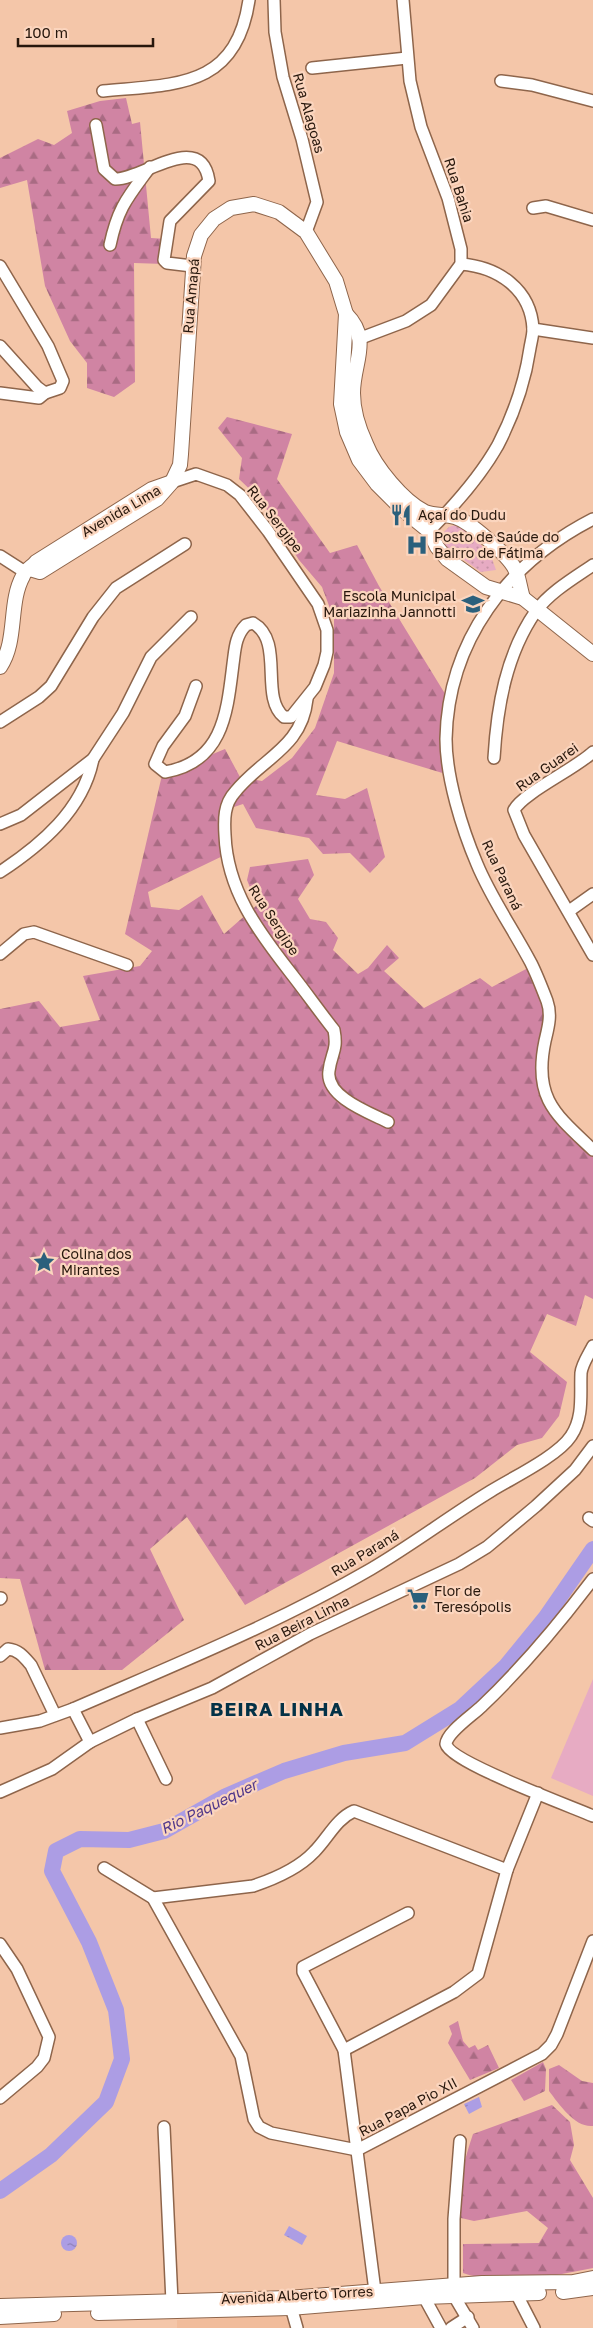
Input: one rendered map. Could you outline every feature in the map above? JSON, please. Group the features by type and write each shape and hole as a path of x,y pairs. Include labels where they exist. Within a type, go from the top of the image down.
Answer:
{"main road":[{"name":"Rua Amapá","path":"172,482 180,466 192,266 201,235 214,220 231,208 254,204 279,212 306,232 336,280 355,346"},
{"name":"Rua Amapá","path":"346,314 356,326 355,346"},
{"path":"355,346 347,394 361,432 360,449 377,465 447,559 486,587 500,593 523,598 593,654"},
{"name":"Avenida Lima","path":"27,571 40,572 99,529 157,499 172,482"},
{"path":"406,506 431,514 457,517 498,548 512,564 523,598"},
{"path":"0,667 6,657 17,592 27,571"},
{"name":"Avenida Alberto Torres","path":"0,2317 424,2297 454,2291 565,2283 593,2278"},
{"name":"Avenida Alberto Torres","path":"0,2306 172,2302 289,2303 375,2291 516,2293 569,2292 593,2288"}],"street":[{"path":"103,91 191,80 215,69 232,53 249,0"},
{"name":"Rua Alagoas","path":"274,0 274,32 283,77 302,139 317,202 306,232"},
{"name":"Rua Bahia","path":"403,0 407,58 421,127 448,198 462,264"},
{"path":"312,68 407,58"},
{"path":"501,81 532,85 593,101"},
{"path":"96,124 104,169 109,176 115,179 124,179 151,166 193,157 199,160 208,176 207,184 173,218 167,234 164,260 167,263 192,266"},
{"path":"110,245 115,219 123,204 151,166"},
{"path":"533,208 546,206 593,220"},
{"path":"355,346 431,305 462,264 486,267 506,278 518,291 527,308 533,329 519,398 498,445 477,478 428,531"},
{"path":"0,266 48,346 63,382 60,388 45,393 39,398 0,393"},
{"path":"533,329 593,338"},
{"path":"0,346 37,387 45,393"},
{"name":"Rua Sergipe","path":"172,482 196,474 227,485 240,495 268,531 318,604 327,630 327,652 321,673 307,699 305,716 288,743 234,792 226,806 224,819 225,844 236,890 244,907 267,942 334,1030 337,1045 329,1072 330,1080 336,1092 355,1106 388,1122"},
{"name":"Rua Paraná","path":"593,520 539,554 516,574 483,613 464,650 448,706 446,741 452,780 477,864 532,964 548,1004 550,1021 542,1058 542,1083 549,1104 569,1128 593,1150"},
{"path":"0,722 39,697 51,686 93,617 116,588 185,544"},
{"path":"0,556 27,571"},
{"path":"494,758 496,726 503,686 520,639 537,610 552,594 593,565"},
{"path":"0,824 21,815 93,759 123,713 151,657 191,617"},
{"path":"196,686 185,716 157,755 155,764 165,772 176,770 199,758 214,744 229,697 236,640 246,624 253,623 258,626 268,643 274,702 278,712 284,717 291,716 307,699"},
{"name":"Rua Guarei","path":"569,911 524,835 515,815 517,806 578,765 593,752"},
{"path":"0,872 29,853 63,819 90,777 93,759"},
{"path":"593,894 569,911 593,955"},
{"path":"0,954 24,934 34,932 127,966"},
{"name":"Rua Paraná","path":"0,1728 17,1726 74,1709 194,1657 313,1600 371,1569 538,1464 571,1437 580,1413 581,1371 593,1346"},
{"name":"Rua Beira Linha","path":"0,1792 52,1769 90,1742 137,1718 212,1688 310,1634 459,1564 487,1547 536,1506 575,1470 593,1446"},
{"path":"593,1579 540,1647 446,1740 447,1748 459,1758 593,1816"},
{"path":"0,1656 8,1649 15,1650 25,1658 31,1665 55,1715"},
{"path":"74,1709 90,1742"},
{"path":"137,1718 166,1779"},
{"path":"344,2050 454,1992 478,1974 507,1870 538,1793"},
{"path":"153,1898 253,1886 266,1882 301,1864 321,1845 336,1824 354,1811 507,1870"},
{"name":"Rua Papa Pio XII","path":"104,1868 153,1898 240,2056 254,2119 259,2127 271,2133 357,2150 542,2054 551,2045 557,2034 593,1941"},
{"path":"375,2291 344,2050 303,1972 303,1967 408,1913"},
{"path":"0,1944 16,1969 47,2032 48,2047 44,2058 37,2067 0,2098"},
{"path":"0,1961 16,1969"},
{"path":"164,2127 172,2302"},
{"path":"460,2141 454,2219 454,2291 474,2328"},
{"path":"516,2293 534,2328"},
{"path":"424,2297 440,2328"},
{"path":"289,2303 297,2328"},
{"path":"451,2328 468,2318"}],"shaded area":[{"path":"458,524 490,553 496,570 481,572 443,545 444,532 449,527"},
{"path":"593,1679 593,1796 551,1778"},
{"path":"282,2316 286,2318 290,2328 177,2328 177,2320"}],"green space":[{"path":"126,98 132,124 140,122 151,238 167,239 164,264 134,263 135,382 114,397 87,388 87,363 70,341 45,286 27,180 0,188 0,158 38,139 54,145 72,133 67,111 100,101"},
{"path":"227,417 292,434 277,479 330,553 357,545 379,586 447,697 449,775 337,741 316,795 345,799 367,788 385,857 370,873 350,853 323,854 309,838 256,828 243,804 231,808 228,822 231,852 148,892 151,907 179,910 202,895 224,934 257,905 247,880 250,867 308,859 314,875 298,899 310,919 326,922 338,938 333,950 358,974 368,968 387,945 399,958 384,971 424,1008 480,978 492,987 528,968 546,1006 546,1083 553,1105 593,1155 593,1299 585,1295 576,1326 547,1314 530,1352 567,1382 559,1416 542,1438 517,1445 475,1478 245,1605 187,1517 150,1549 184,1620 122,1670 45,1670 20,1579 0,1578 0,1009 39,1001 60,1027 100,1020 83,976 140,966 152,951 125,934 162,775 225,749 240,777 262,781 292,758 315,728 334,673 334,619 322,587 299,560 260,499 239,479 242,458 218,428"},
{"path":"458,2021 463,2041 469,2048 475,2045 478,2050 488,2045 499,2068 470,2080 448,2043 452,2034 449,2026"},
{"path":"543,2062 546,2069 545,2091 524,2101 511,2080"},
{"path":"559,2065 582,2081 593,2083 593,2126 586,2126 574,2119 549,2091 549,2069"},
{"path":"552,2105 570,2122 574,2145 570,2160 593,2198 593,2268 545,2277 511,2280 479,2277 463,2273 463,2244 539,2243 548,2228 527,2211 474,2221 461,2218 460,2186 473,2134"}],"water":[{"path":"479,2097 482,2107 469,2114 464,2104"},
{"path":"289,2226 307,2236 302,2245 284,2235"},
{"path":"69,2235 77,2243 69,2251 61,2243"}],"waterway":[{"name":"Rio Paquequer","path":"0,2191 51,2155 106,2102 122,2059 116,2010 89,1942 52,1871 56,1851 80,1839 129,1840 164,1831 226,1796 284,1771 344,1753 405,1743 460,1709 506,1666 546,1617 593,1549"}],"place":[{"name":"Açaí do Dudu","path":"401,515"},
{"name":"Posto de Saúde do Bairro de Fátima","path":"417,545"},
{"name":"Escola Municipal Mariazinha Jannotti","path":"473,604"},
{"name":"Colina dos Mirantes","path":"44,1262"},
{"name":"Flor de Teresópolis","path":"418,1599"}],"district":[{"name":"BEIRA LINHA","path":"277,1709"}]}
